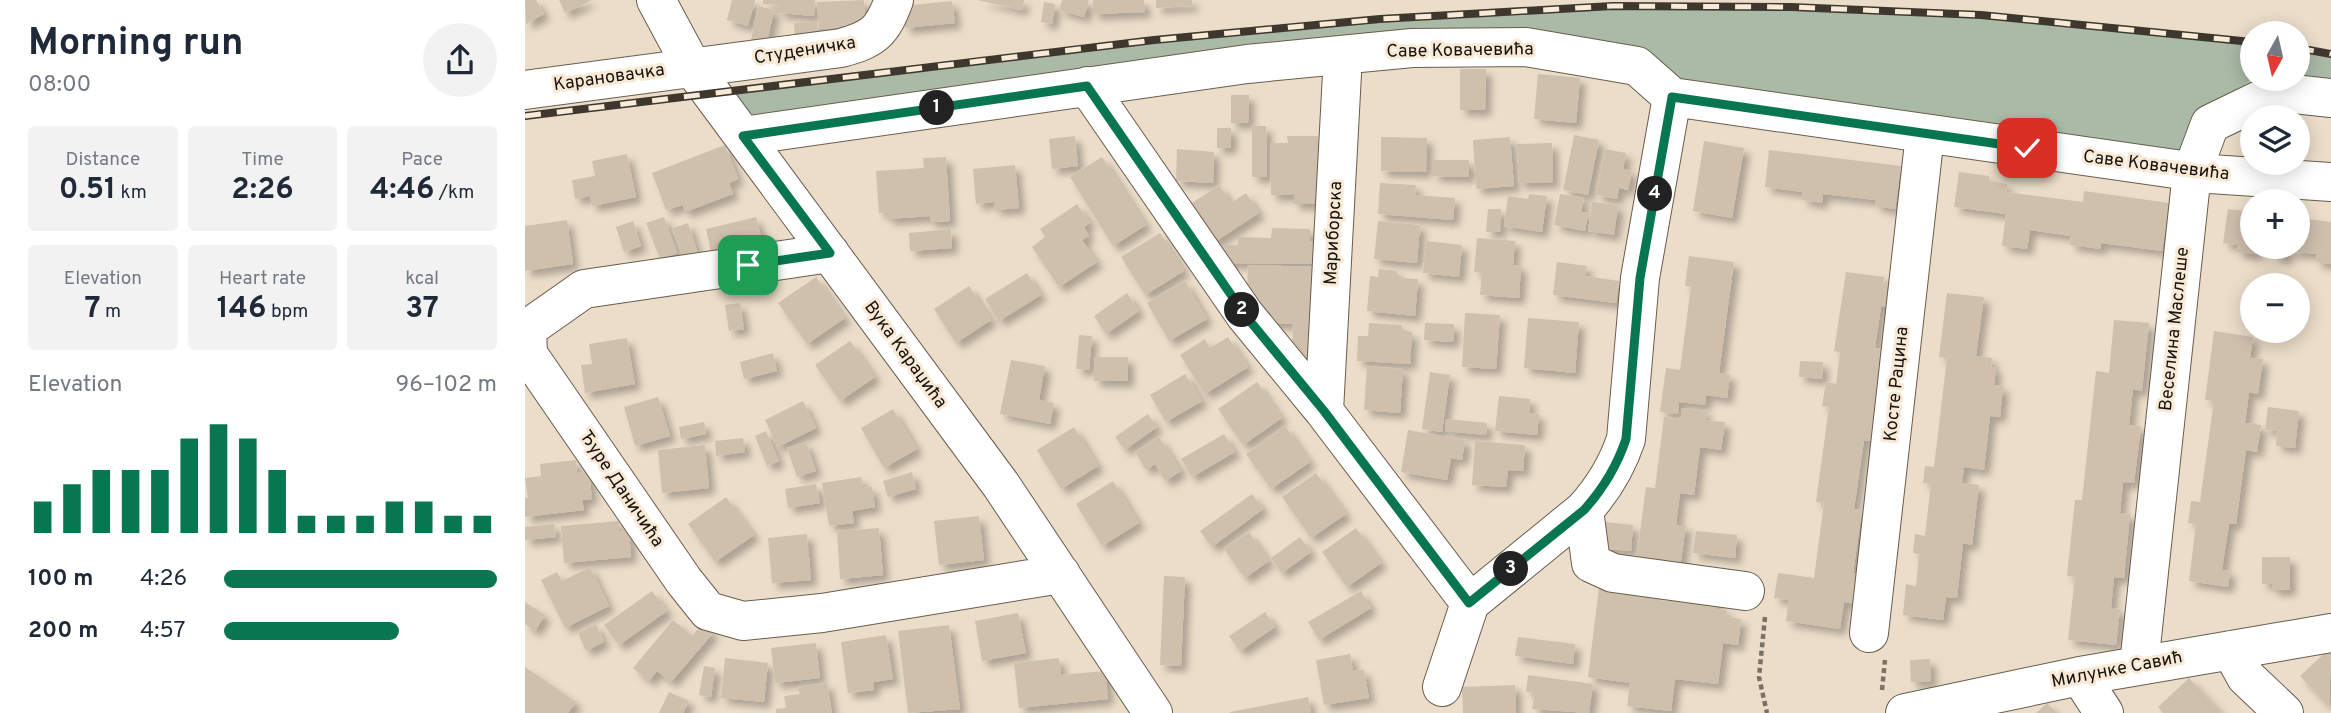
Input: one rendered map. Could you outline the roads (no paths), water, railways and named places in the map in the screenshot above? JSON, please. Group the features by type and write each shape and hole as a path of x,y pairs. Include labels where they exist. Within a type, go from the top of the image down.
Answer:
{"street":[{"name":"Вука Караџића","path":"656,0 692,67 1001,485 1153,713"},
{"name":"Студеничка","path":"692,67 841,48 869,40 886,22 894,0"},
{"name":"Саве Ковачевића","path":"743,136 1247,64 1412,48 1525,47 1637,66 1672,97 2192,172 2331,182"},
{"name":"Мариборска","path":"1324,411 1343,55"},
{"name":"Карановачка","path":"525,90 692,67"},
{"path":"1087,86 1245,315 1324,411 1469,603"},
{"name":"Веселина Маслеше","path":"2139,665 2192,172 2210,124 2276,92 2331,98"},
{"path":"1442,687 1469,603 1584,510 1609,478 1626,439 1640,278 1672,97"},
{"name":"Косте Рацина","path":"1878,640 1926,134"},
{"name":"Ђуре Даничића","path":"830,253 584,289 527,329 528,354 676,569 708,611 743,621 822,613 1061,574"},
{"path":"1584,510 1591,563 1613,573 1745,591"},
{"name":"Милунке Савић","path":"1893,705 1946,709 2081,676 2331,632"},
{"path":"2231,650 2246,677 2284,713"},
{"path":"2081,676 2103,713"}],"railway":[{"path":"525,116 1154,40 1380,19 1613,6 1791,7 1981,15 2240,41"},
{"path":"2310,50 2331,54"}]}
